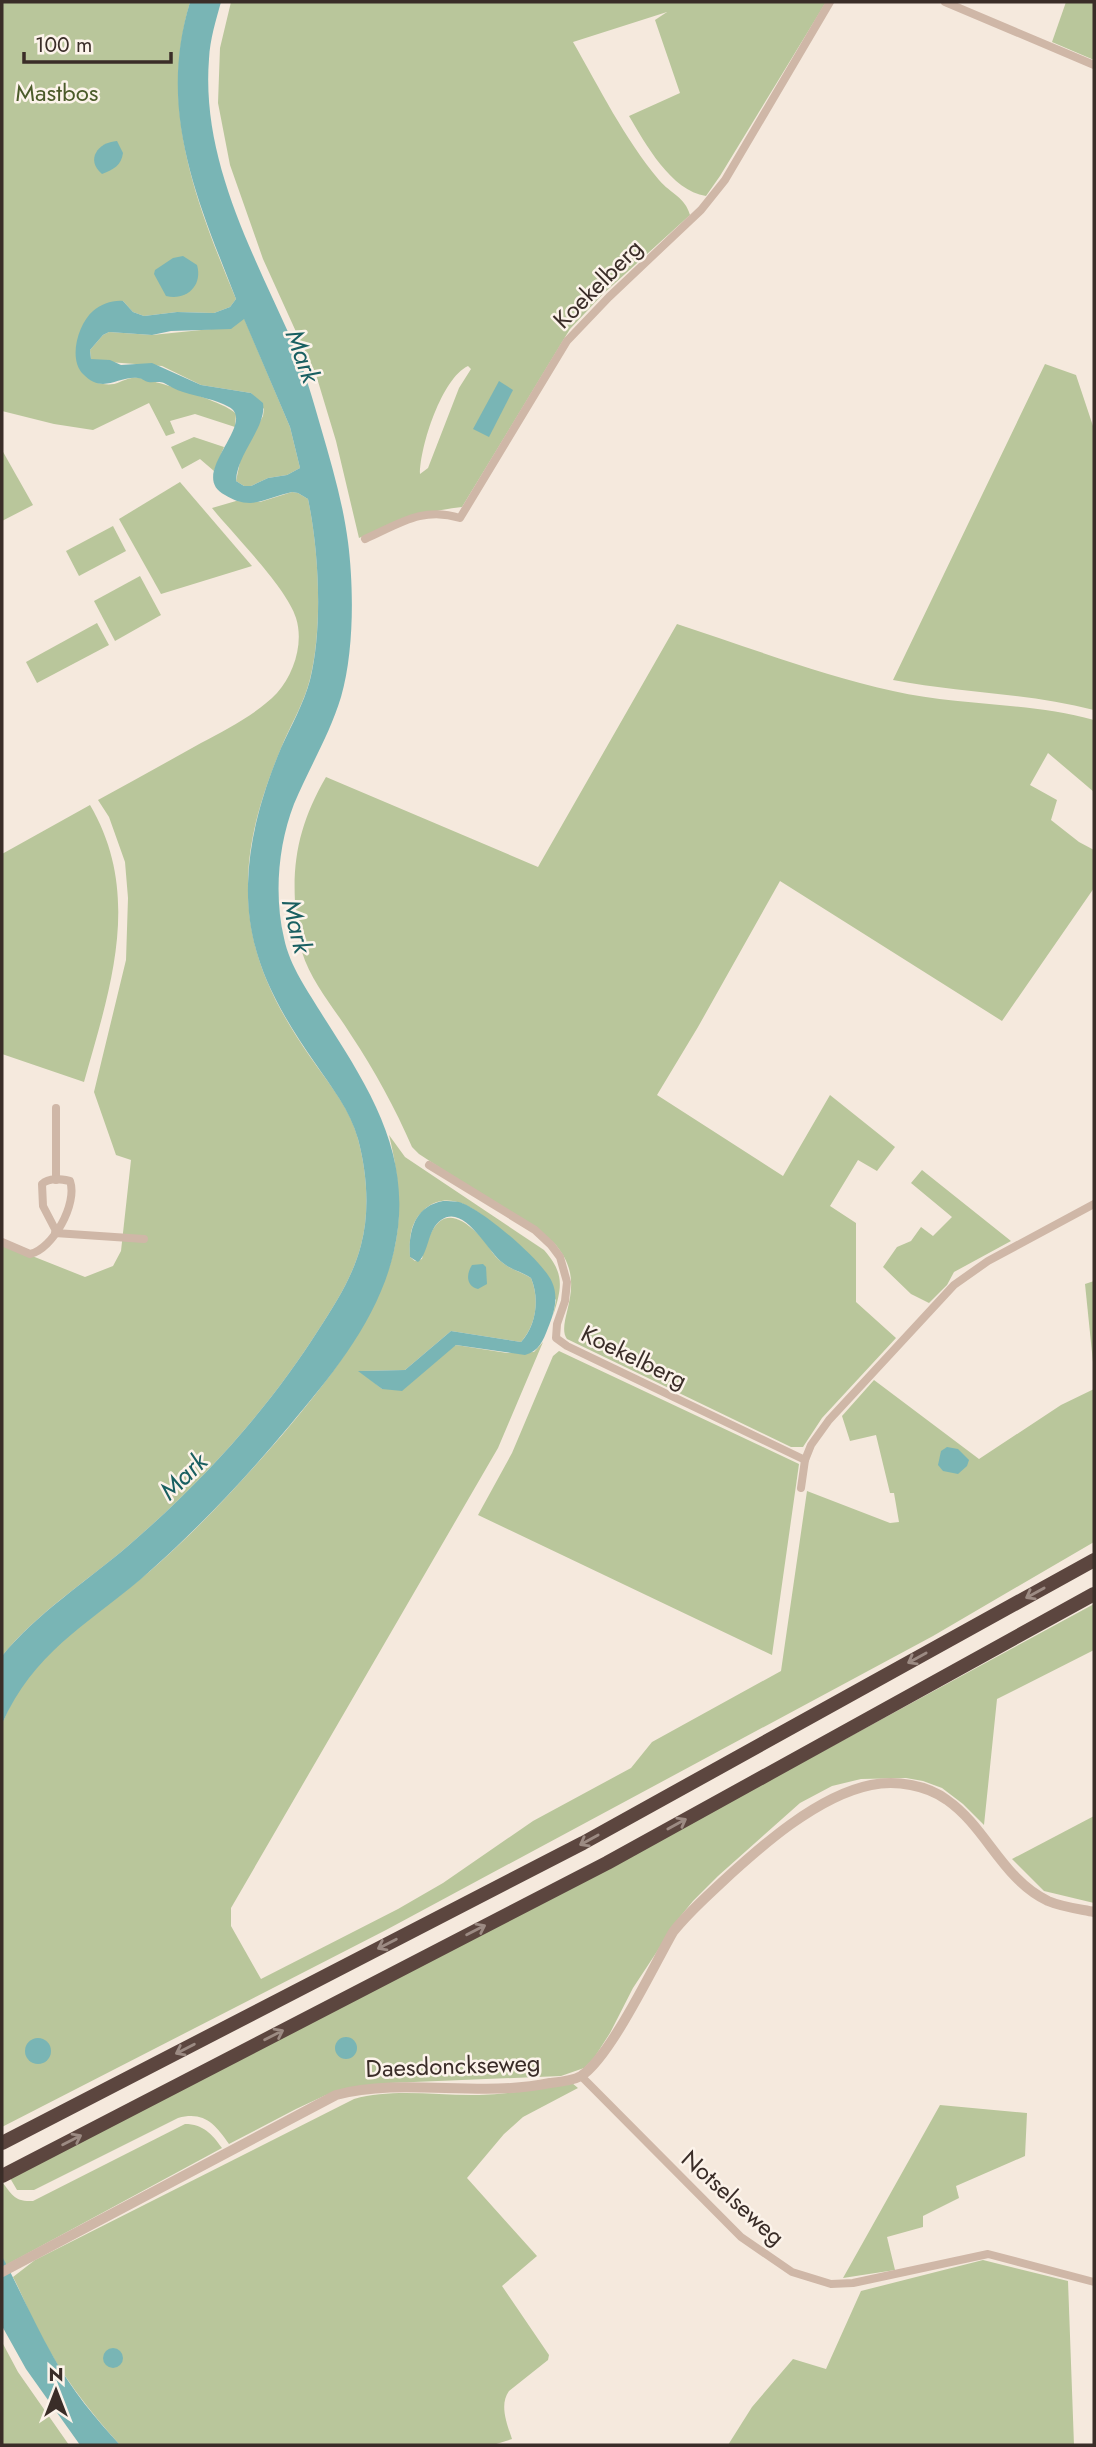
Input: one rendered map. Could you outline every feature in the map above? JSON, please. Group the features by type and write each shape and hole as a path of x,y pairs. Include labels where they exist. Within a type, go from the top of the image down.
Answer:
{"highway":[{"path":"2,2143 583,1843 1094,1560"},
{"path":"7,2174 607,1863 1094,1594"}],"street":[{"name":"Koekelberg","path":"365,539 427,513 446,513 460,518 567,341 706,205 725,180 830,2"},
{"path":"945,2 1094,65"},
{"path":"56,1108 56,1180"},
{"name":"Koekelberg","path":"429,1165 535,1230 560,1257 566,1282 565,1301 557,1324 556,1338 567,1346 805,1460"},
{"path":"2,1242 30,1254 42,1250 55,1232 69,1207 72,1189 70,1181 45,1181 41,1192 43,1206 55,1232"},
{"path":"801,1488 805,1460 811,1445 829,1420 954,1285 988,1261 1094,1204"},
{"path":"55,1232 144,1239"},
{"path":"580,2076 606,2048 673,1932 685,1917 771,1838 808,1814 852,1791 890,1783 913,1785 933,1792 967,1816 1009,1871 1031,1891 1050,1902 1094,1912"},
{"name":"Daesdonckseweg","path":"2,2272 336,2095 370,2089 516,2088 580,2076"},
{"name":"Notselseweg","path":"580,2076 728,2225 792,2272 831,2284 853,2283 988,2253 1094,2282"}],"green space":[{"name":"Mastbos","path":"2,2 190,2 181,42 178,80 180,117 195,190 236,299 230,307 214,313 177,312 144,316 133,312 123,301 82,329 97,383 114,384 137,378 175,388 230,409 236,414 235,427 195,414 170,421 175,433 166,436 149,403 93,430 2,411"},
{"path":"231,2 826,2 706,196 693,192 670,176 651,152 629,116 680,93 655,20 667,12 573,42 635,147 659,180 685,204 690,215 603,294 570,329 462,507 410,518 359,538 336,441 317,378 263,259 230,165 218,103 220,48","holes":["468,366 471,369 459,388 428,468 420,474 428,431 441,398 458,373"]},
{"path":"1066,2 1094,2 1094,60 1052,42"},
{"path":"244,318 290,427 300,468 251,486 244,486 236,481 241,457 263,416 264,409 251,393 201,385 162,366 95,361 91,359 90,350 109,332 152,335 231,327"},
{"path":"1045,364 1076,375 1094,429 1094,710 1044,700 893,680"},
{"path":"194,437 224,447 214,471 200,459 182,469 171,447"},
{"path":"2,450 33,505 2,521"},
{"path":"180,482 252,566 161,594 119,519"},
{"path":"292,492 308,499 312,520 317,565 317,636 308,687 277,758 254,829 249,866 249,909 257,954 274,997 297,1038 350,1117 358,1139 366,1192 366,1219 361,1245 349,1278 319,1329 278,1388 232,1444 155,1522 31,1625 2,1656 2,1244 85,1277 113,1266 121,1251 131,1160 116,1155 94,1092 126,960 128,898 125,862 109,817 98,800 241,721 269,701 283,685 293,668 298,648 296,618 271,577 212,508 236,501 260,502"},
{"path":"113,526 126,551 79,576 66,551"},
{"path":"140,576 161,615 115,641 94,601"},
{"path":"97,623 109,645 37,683 26,662"},
{"path":"677,624 811,669 893,691 1044,710 1094,720 1094,792 1048,753 1030,785 1057,800 1051,820 1094,850 1094,888 1002,1021 780,881 657,1095 783,1176 830,1095 895,1147 877,1171 858,1160 830,1206 856,1223 856,1302 896,1338 822,1418 803,1447 791,1447 567,1339 564,1331 571,1286 570,1272 564,1257 553,1242 412,1147 376,1076 311,974 298,934 296,860 303,827 326,777 538,867"},
{"path":"90,805 106,839 115,873 118,908 117,942 111,977 84,1082 2,1054 2,854"},
{"path":"389,1135 405,1157 544,1250 556,1266 560,1289 553,1316 556,1300 516,1249 481,1214 462,1204 444,1201 426,1208 414,1224 410,1236 410,1257 415,1261 422,1259 430,1235 441,1221 448,1218 457,1219 466,1224 499,1260 531,1278 536,1303 533,1320 521,1342 451,1331 405,1370 360,1371 382,1389 456,1345 507,1353 534,1352 543,1342 498,1448 231,1908 231,1926 261,1979 443,1883 533,1821 631,1768 652,1742 781,1671 807,1491 890,1523 899,1522 894,1493 890,1493 876,1435 850,1441 842,1416 874,1380 979,1459 1061,1405 1094,1389 1094,1542 933,1636 386,1930 2,2127 2,1724 24,1682 38,1665 70,1634 158,1564 207,1517 283,1434 349,1348 376,1300 397,1236 398,1192"},
{"path":"922,1170 1011,1241 954,1272 947,1285 929,1303 911,1294 883,1267 897,1247 911,1241 921,1227 933,1236 952,1217 911,1183"},
{"path":"1094,1281 1094,1372 1085,1284"},
{"path":"559,1351 799,1464 772,1655 478,1515 512,1453 553,1356"},
{"path":"1094,1604 1094,1650 997,1699 984,1825 942,1788 906,1778 861,1779 832,1786 800,1803 718,1876 679,1918 633,1988 610,2033 584,2068 561,2076 390,2083 326,2095 229,2144 208,2121 187,2116 178,2118 34,2190 17,2190 10,2178 639,1851"},
{"path":"1094,1816 1094,1903 1044,1891 1012,1859"},
{"path":"572,2083 578,2088 523,2117 504,2134 467,2178 537,2256 502,2286 549,2355 548,2360 506,2396 505,2415 512,2439 493,2445 120,2445 65,2376 35,2324 13,2277 35,2260 354,2099 400,2093 491,2094"},
{"path":"940,2105 1027,2113 1025,2156 956,2186 959,2198 923,2216 923,2227 887,2237 895,2270 843,2278"},
{"path":"185,2124 206,2131 222,2148 6,2265 2,2256 2,2182 17,2199 33,2201"},
{"path":"983,2260 1068,2281 1074,2445 728,2445 752,2407 793,2359 826,2369 861,2291"},
{"path":"2,2342 18,2372 69,2445 2,2445"}],"water":[{"path":"190,2 221,2 210,52 209,97 213,134 222,171 247,242 302,365 343,513 348,542 352,620 345,679 336,711 294,804 284,836 279,871 279,905 284,938 295,969 357,1071 384,1127 399,1186 399,1217 394,1251 377,1299 366,1322 322,1386 255,1466 200,1524 141,1579 62,1642 45,1659 15,1699 2,1724 2,1656 46,1612 155,1522 207,1471 255,1417 299,1359 338,1299 358,1256 366,1219 365,1179 355,1128 276,1000 258,957 249,909 249,867 258,815 274,764 304,697 314,659 318,590 315,542 308,499 292,492 247,503 225,495 215,486 213,475 235,425 236,415 229,407 164,383 148,382 139,378 97,383 83,374 76,360 77,342 83,324 93,311 107,303 123,301 133,312 144,316 177,312 214,313 230,307 236,299 208,226 186,154 178,80 181,42","holes":["244,319 290,427 300,468 287,475 244,486 236,481 238,471 261,421 263,403 251,393 201,385 152,363 121,365 110,360 91,359 90,350 109,332 152,335 171,331 231,329"]},
{"path":"117,141 123,153 121,161 102,174 94,163 96,153 104,145"},
{"path":"183,256 197,265 198,279 186,294 166,296 154,274 155,270 173,258"},
{"path":"499,381 513,390 489,437 473,429"},
{"path":"443,1201 459,1202 482,1214 537,1261 554,1288 555,1305 552,1317 542,1341 530,1353 525,1355 456,1345 402,1391 382,1389 358,1371 405,1370 451,1331 521,1342 533,1320 536,1303 531,1278 497,1258 475,1231 459,1218 441,1220 433,1230 422,1258 418,1262 410,1257 410,1238 415,1221 426,1208"},
{"path":"483,1264 486,1267 487,1284 478,1289 469,1282 469,1272 472,1265"},
{"path":"947,1447 958,1449 969,1460 967,1466 958,1474 943,1471 938,1465 941,1451"},
{"path":"342,2037 350,2037 357,2044 357,2052 350,2059 342,2059 335,2052 335,2044"},
{"path":"38,2038 47,2042 51,2051 47,2060 38,2064 29,2060 25,2051 29,2042"},
{"path":"2,2256 61,2370 84,2403 120,2445 80,2445 26,2369 2,2326"},
{"path":"109,2348 117,2348 123,2358 117,2368 109,2368 103,2362 103,2354"}],"water label":[{"name":"Mark","path":"303,356"},
{"name":"Mark","path":"297,926"},
{"name":"Mark","path":"183,1476"}]}
